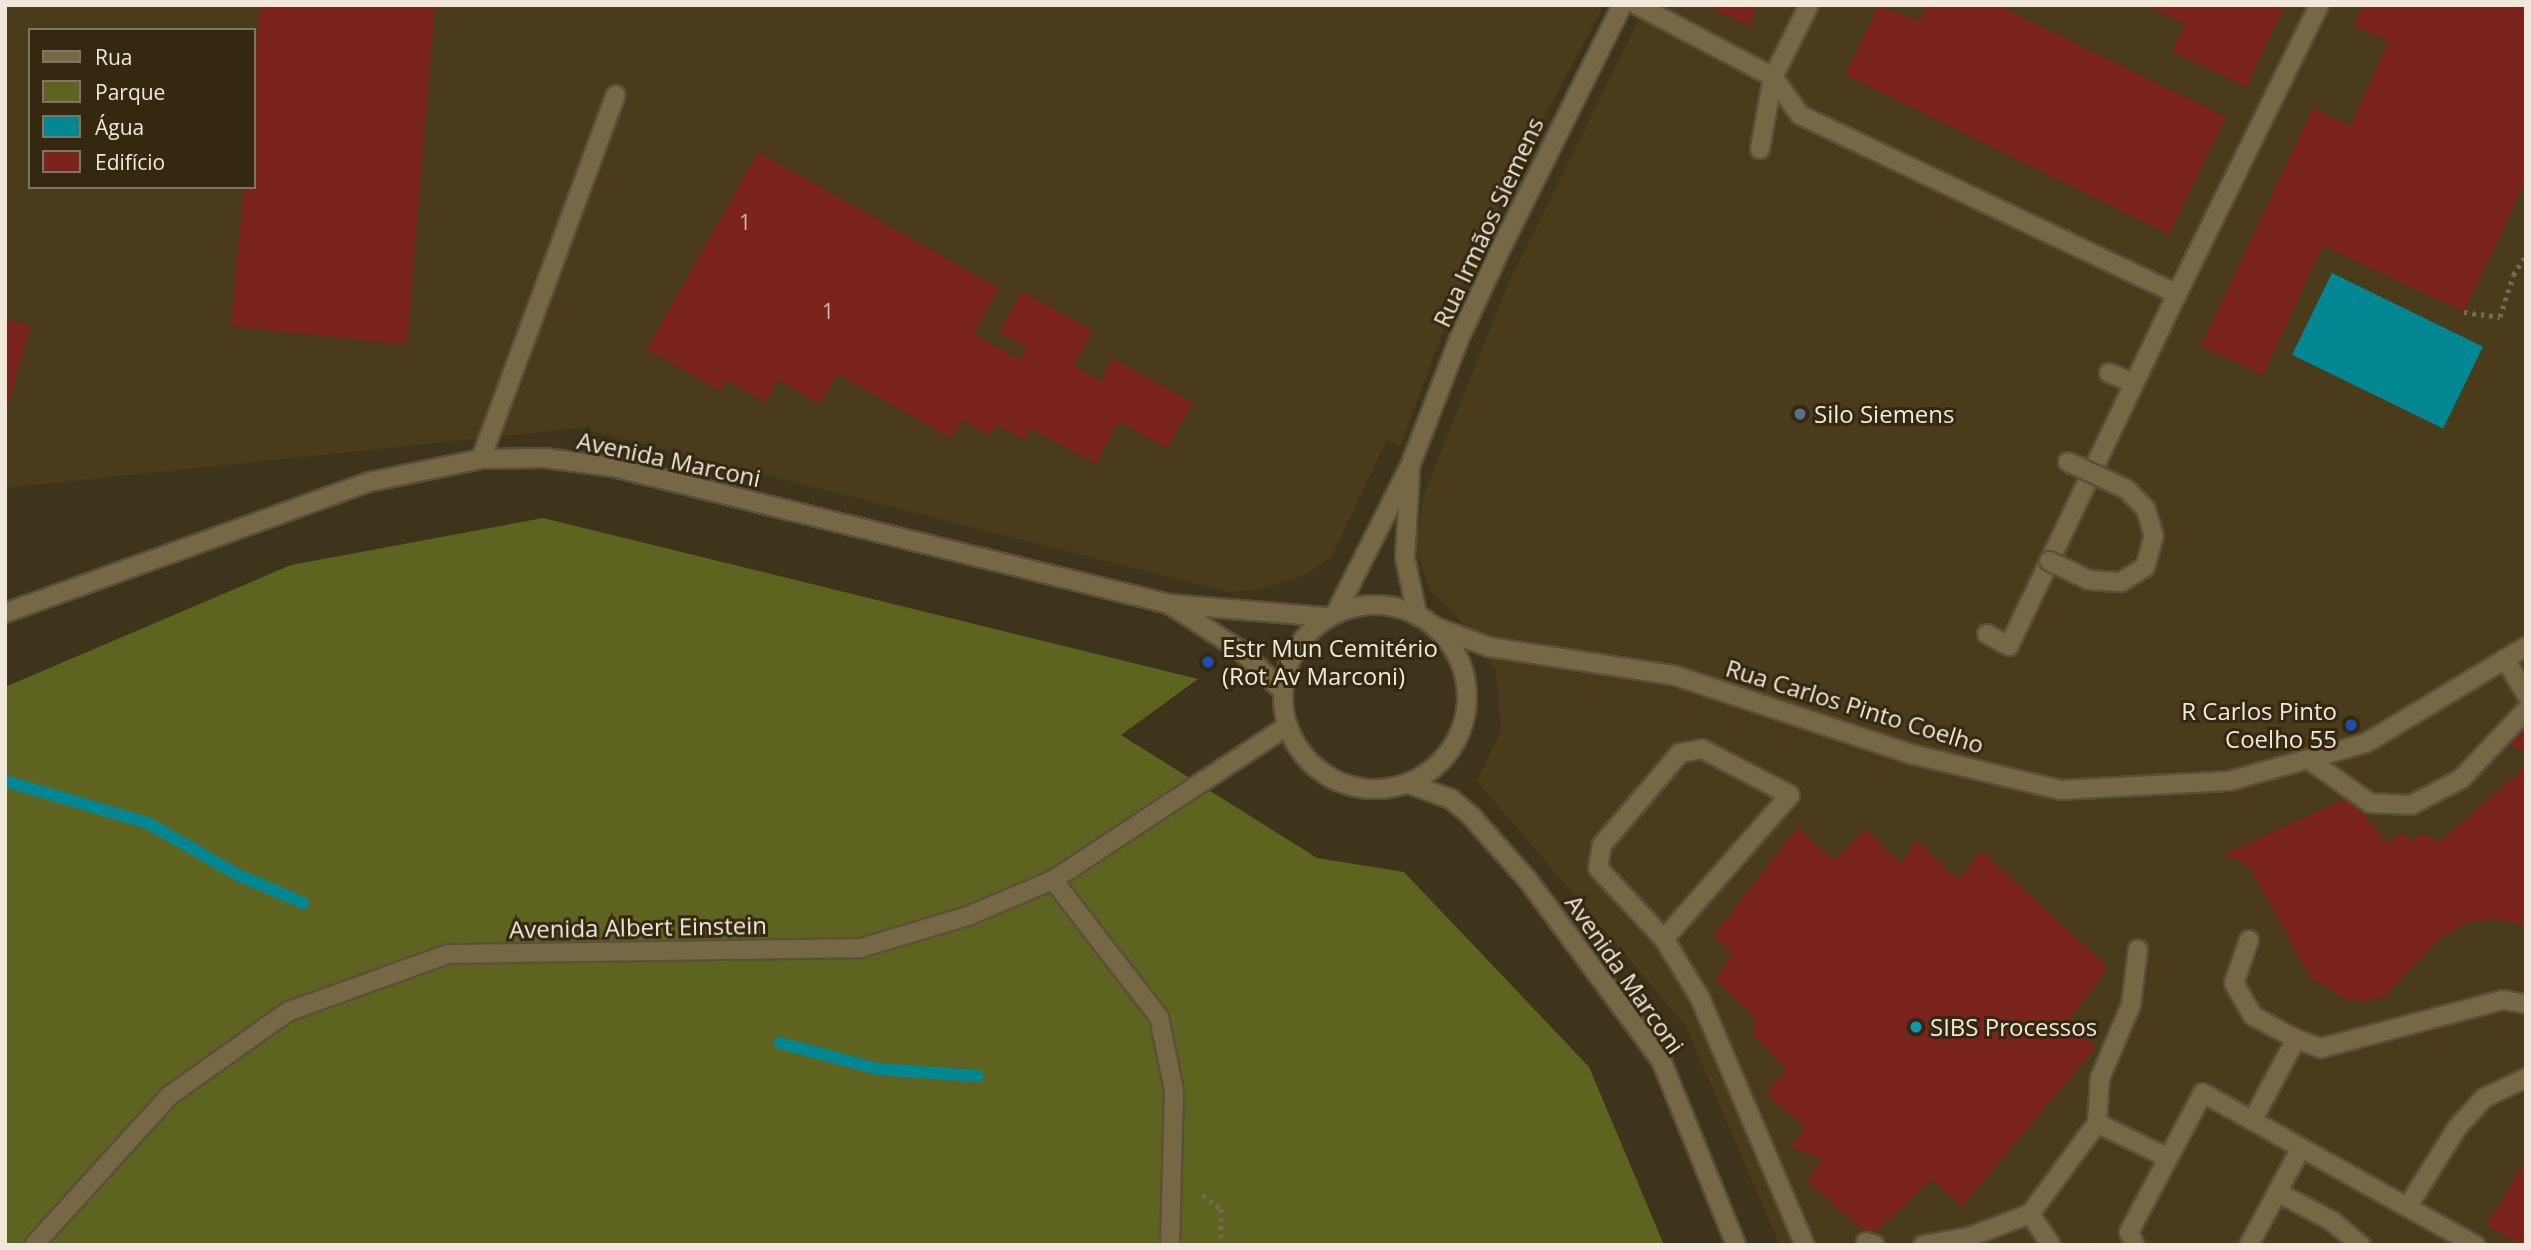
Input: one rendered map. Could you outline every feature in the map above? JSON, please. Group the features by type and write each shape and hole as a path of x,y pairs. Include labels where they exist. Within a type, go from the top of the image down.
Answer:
{"street":[{"name":"Rua Irmãos Siemens","path":"1332,615 1410,466 1469,316 1622,5"},
{"path":"1637,5 1773,77 1800,115 2177,294"},
{"path":"1760,149 1773,77 1809,5"},
{"path":"1987,634 2009,646 2319,5"},
{"path":"481,459 616,95"},
{"path":"2109,373 2134,383"},
{"name":"Avenida Marconi","path":"5,613 369,482 481,459 545,458 612,467 1169,604 1332,615"},
{"path":"2049,561 2089,580 2121,582 2145,567 2154,536 2146,509 2126,489 2068,462"},
{"name":"Rua Irmãos Siemens","path":"1410,466 1405,558 1417,614"},
{"name":"Avenida Marconi","path":"1169,604 1240,650 1282,690"},
{"path":"1363,605 1391,605 1417,614 1438,628 1460,661 1468,700 1463,727 1451,751 1432,770 1409,784 1379,790 1350,787 1322,774 1300,753 1287,726 1282,690 1290,662 1305,636 1332,615 1363,605"},
{"name":"Rua Carlos Pinto Coelho","path":"1438,628 1489,647 1673,675 1912,754 2061,790 2229,781 2366,743 2526,647"},
{"path":"2505,659 2526,694"},
{"path":"2308,760 2371,803 2411,805 2461,779 2526,710"},
{"name":"Avenida Albert Einstein","path":"34,1245 169,1096 287,1012 448,954 860,948 968,916 1053,880 1287,726"},
{"path":"1664,939 1790,795 1702,748 1680,753 1602,845 1598,868 1664,939 1700,998 1805,1245"},
{"name":"Avenida Marconi","path":"1409,784 1451,799 1471,816 1527,879 1661,1060 1736,1245"},
{"path":"1053,880 1159,1017 1174,1091 1170,1245"},
{"path":"2249,940 2234,983 2253,1017 2296,1039 2321,1048 2503,1000 2526,1004"},
{"path":"1923,1245 1969,1237 2030,1214 2097,1123 2100,1078 2131,1005 2138,949"},
{"path":"2252,1121 2296,1039"},
{"path":"2408,1206 2466,1118 2484,1098 2526,1077"},
{"path":"2135,1245 2129,1232 2203,1093 2475,1245"},
{"path":"2097,1123 2168,1158"},
{"path":"2249,1245 2301,1148"},
{"path":"2277,1192 2332,1222 2361,1245"},
{"path":"2030,1214 2051,1245"}],"path":[{"path":"2464,312 2500,317 2513,275 2526,255"}],"shaded area":[{"path":"5,5 1604,5 1528,147 1453,305 1400,446 1387,440 1331,557 1305,575 1257,590 1229,592 579,428 5,488"},
{"path":"1646,5 2526,5 2526,1245 2097,1245 2095,1241 2086,1245 1780,1245 1685,1025 1477,781 1501,731 1496,670 1455,614 1430,591 1415,548 1423,497 1508,284"}],"green space":[{"path":"543,518 1198,679 1121,735 1317,858 1404,872 1589,1067 1664,1245 5,1245 5,687 291,565"}],"water":[{"path":"2332,273 2483,347 2443,428 2292,355"}],"building":[{"path":"260,5 435,5 407,345 231,326 244,189 256,189 256,52"},
{"path":"1705,5 1759,5 1749,26"},
{"path":"1879,5 1919,22 1927,5 1998,5 2226,117 2169,234 1845,75"},
{"path":"2145,5 2285,5 2246,87 2172,51 2185,24"},
{"path":"2363,5 2526,5 2526,181 2464,312 2323,246 2263,375 2201,346 2313,108 2350,126 2389,42 2354,26"},
{"path":"758,152 999,288 974,334 1020,360 1027,347 999,332 1022,291 1093,331 1074,366 1101,381 1113,358 1193,403 1167,448 1119,422 1096,464 1031,428 1025,440 997,424 990,436 962,419 951,438 837,374 820,404 778,380 766,402 727,380 721,391 647,349"},
{"path":"5,319 30,326 6,413 5,413"},
{"path":"2526,721 2526,752 2511,745 2511,735"},
{"path":"2526,766 2526,927 2500,919 2467,922 2437,941 2384,997 2366,1002 2345,999 2310,977 2251,869 2236,858 2222,855 2350,797 2387,843 2401,833 2412,841 2423,833 2439,842"},
{"name":"SIBS Processos","path":"1797,828 1834,860 1867,829 1901,865 1917,840 1958,880 1982,851 2108,967 2071,1018 2096,1047 1962,1207 1932,1179 1871,1236 1807,1182 1822,1159 1791,1147 1805,1127 1767,1095 1786,1068 1753,1035 1756,1019 1716,980 1732,954 1714,935"},
{"path":"2526,1160 2526,1245 2520,1245 2487,1225"}],"waterway":[{"path":"5,781 148,823 238,875 303,903"},
{"path":"780,1043 878,1069 978,1076"}],"place":[{"name":"Silo Siemens","path":"1800,414"},
{"name":"Estr Mun Cemitério (Rot Av Marconi)","path":"1208,662"},
{"name":"R Carlos Pinto Coelho 55","path":"2351,725"},
{"name":"SIBS Processos","path":"1916,1027"}]}
